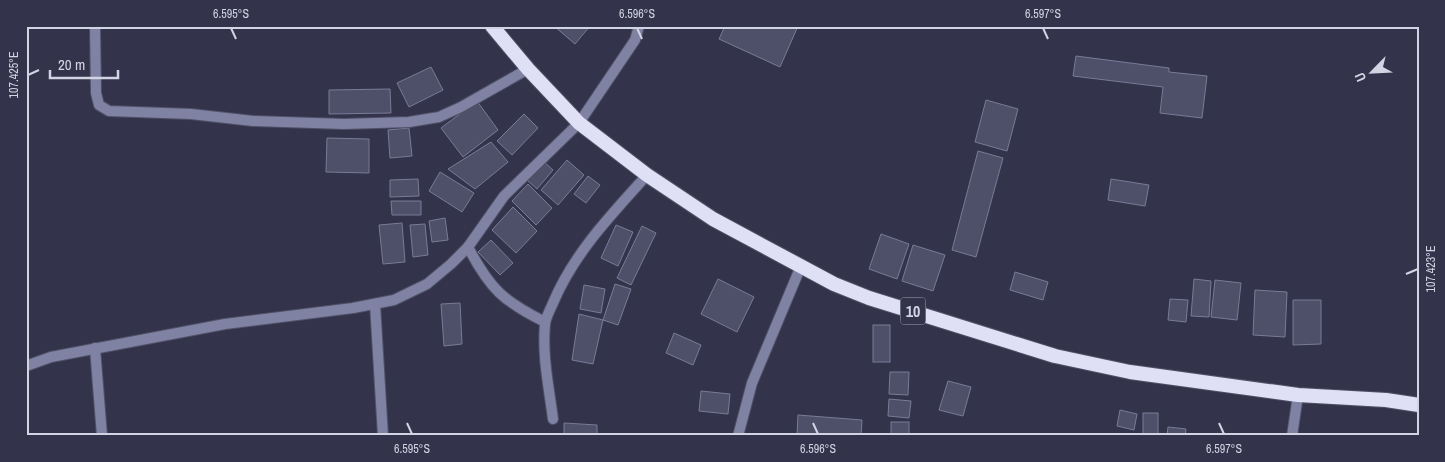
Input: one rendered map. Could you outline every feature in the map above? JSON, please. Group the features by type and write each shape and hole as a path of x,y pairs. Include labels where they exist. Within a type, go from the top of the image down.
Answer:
{"highway":[{"name":"10","path":"492,26 528,69 579,123 647,174 713,219 834,284 869,298 1055,356 1130,372 1298,394 1386,400 1419,405"}],"street":[{"path":"95,26 96,93 99,105 109,111 191,114 253,121 344,124 409,122 439,117 461,107 528,69"},
{"path":"26,366 51,357 225,324 375,304 394,300 427,284 468,247 504,196 579,123 635,40 639,26"},
{"path":"554,419 544,352 545,322 560,288 590,240 647,174"},
{"path":"468,247 482,274 501,296 514,306 545,322"},
{"path":"738,436 752,383 800,266"},
{"path":"375,304 383,436"},
{"path":"95,348 102,436"},
{"path":"1292,436 1298,394"}],"building":[{"path":"554,26 590,26 575,44"},
{"path":"725,26 798,26 780,67 719,39"},
{"path":"1076,56 1169,68 1169,72 1207,76 1202,118 1160,113 1163,87 1073,76"},
{"path":"431,67 443,90 409,107 397,83"},
{"path":"390,89 391,113 329,114 329,90"},
{"path":"986,100 1018,109 1007,151 975,142"},
{"path":"477,101 498,130 463,157 441,128"},
{"path":"524,114 538,128 512,155 497,141"},
{"path":"409,128 412,156 390,158 388,130"},
{"path":"327,138 369,139 369,173 326,172"},
{"path":"491,142 508,162 475,189 448,169"},
{"path":"978,151 1003,158 976,257 952,250"},
{"path":"567,160 584,175 558,205 541,190"},
{"path":"543,161 553,170 537,189 527,180"},
{"path":"440,172 474,193 462,212 429,191"},
{"path":"588,176 600,185 586,203 574,194"},
{"path":"418,179 419,196 390,197 390,180"},
{"path":"1111,179 1149,185 1145,206 1108,200"},
{"path":"528,184 552,208 536,225 512,201"},
{"path":"391,201 421,201 421,215 392,215"},
{"path":"513,207 537,231 516,253 492,230"},
{"path":"445,218 448,240 432,242 429,221"},
{"path":"402,223 405,262 383,264 379,225"},
{"path":"425,224 428,255 413,257 410,225"},
{"path":"616,225 633,232 618,266 601,258"},
{"path":"642,226 656,233 631,285 617,278"},
{"path":"881,234 909,244 897,279 869,269"},
{"path":"491,240 513,263 500,275 478,252"},
{"path":"913,245 945,255 933,291 902,281"},
{"path":"1015,272 1048,282 1043,300 1010,290"},
{"path":"718,279 754,297 737,332 701,314"},
{"path":"1194,279 1211,281 1209,317 1191,316"},
{"path":"1215,280 1241,283 1237,320 1211,317"},
{"path":"615,284 631,289 618,325 603,320"},
{"path":"584,285 605,289 601,313 580,309"},
{"path":"1255,290 1287,292 1285,337 1253,335"},
{"path":"1170,299 1188,300 1186,322 1168,320"},
{"path":"1293,300 1321,300 1321,344 1293,345"},
{"path":"460,303 462,344 444,346 441,304"},
{"path":"579,314 603,320 593,364 572,360"},
{"path":"873,325 890,325 890,362 873,362"},
{"path":"674,333 701,345 693,365 666,353"},
{"path":"890,372 909,372 908,395 889,394"},
{"path":"948,381 971,387 963,416 939,410"},
{"path":"701,391 730,394 728,414 699,411"},
{"path":"889,399 911,401 909,418 888,416"},
{"path":"1120,410 1137,414 1134,430 1117,426"},
{"path":"1143,413 1158,413 1158,436 1143,436"},
{"path":"798,415 862,420 861,436 797,436"},
{"path":"891,422 909,422 909,436 891,436"},
{"path":"564,423 597,425 597,436 564,436"},
{"path":"1168,427 1186,429 1185,436 1167,436"}]}
